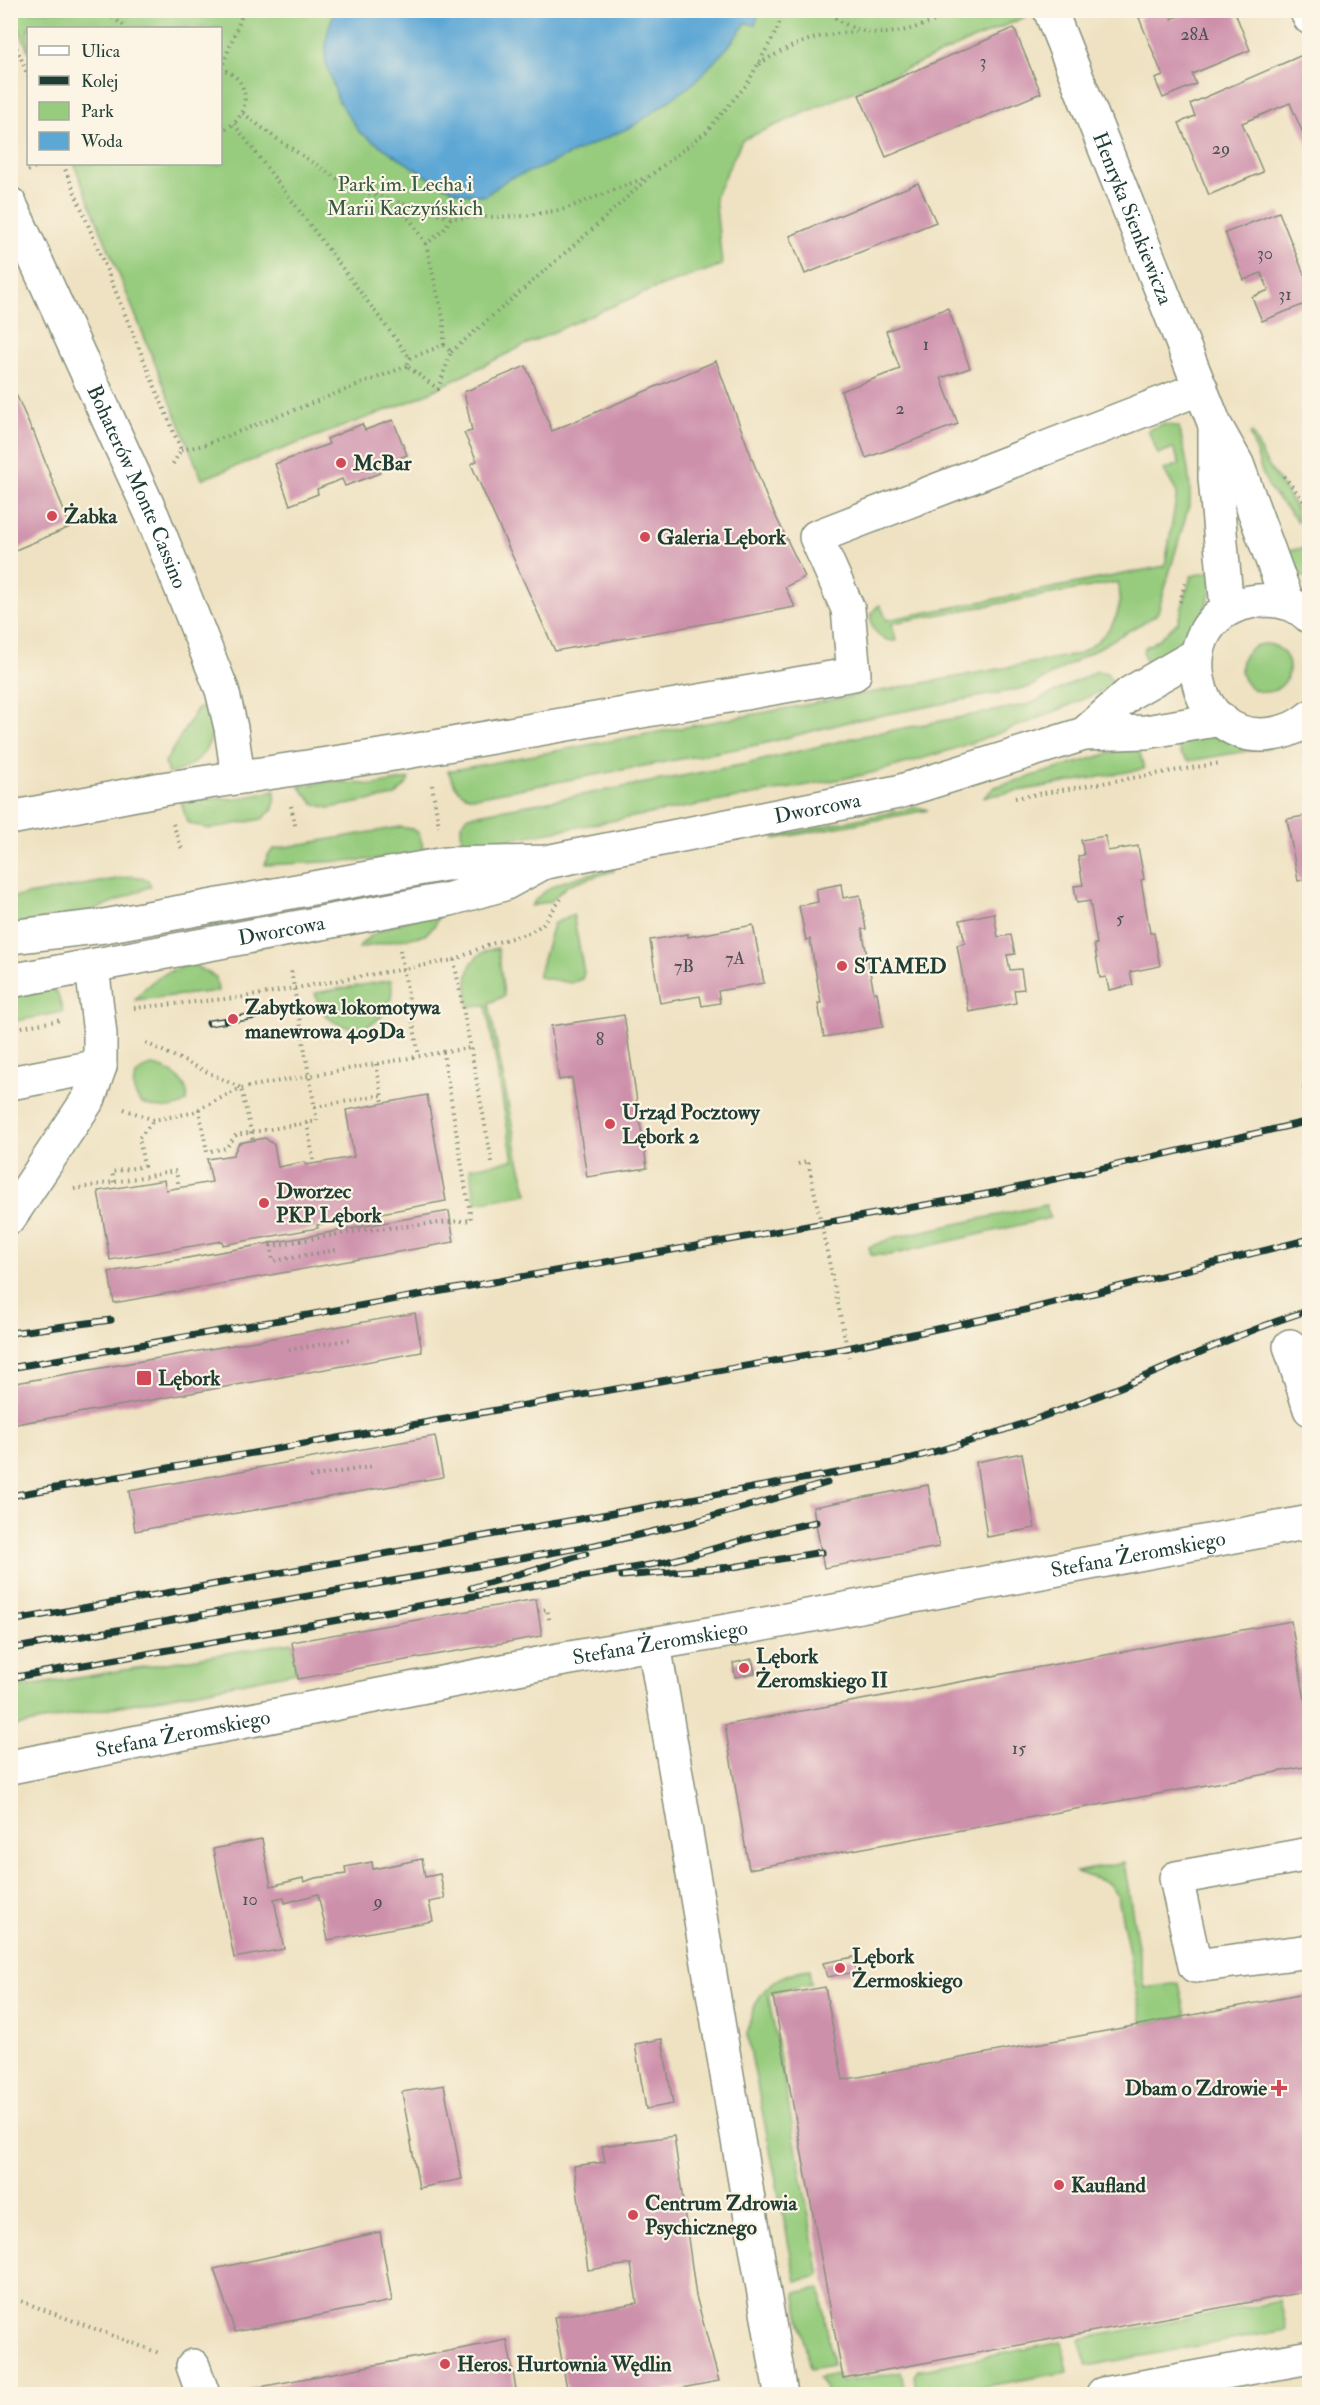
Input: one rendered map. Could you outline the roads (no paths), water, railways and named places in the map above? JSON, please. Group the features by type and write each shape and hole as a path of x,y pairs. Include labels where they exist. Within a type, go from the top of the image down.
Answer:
{"street":[{"name":"Henryka Sienkiewicza","path":"1050,10 1215,425 1237,464 1302,609"},
{"path":"1306,10 1310,18"},
{"name":"Bohaterów Monte Cassino","path":"10,204 152,515 222,690 231,728 238,777"},
{"path":"10,818 162,789 388,754 854,674 848,609 816,537 1201,388"},
{"name":"Henryka Sienkiewicza","path":"1215,425 1215,478 1227,608"},
{"path":"1302,609 1263,599 1227,608 1204,633 1196,655 1196,673 1199,691 1208,707 1240,731 1262,735 1285,732 1310,717"},
{"name":"Dworcowa","path":"1084,734 1130,693 1196,655"},
{"name":"Dworcowa","path":"10,937 104,926 444,864 546,862 898,792 1084,734 1146,732 1221,719"},
{"name":"Dworcowa","path":"10,981 450,899 504,884 546,862"},
{"path":"10,1217 89,1098 100,1066 98,1013 92,966"},
{"path":"10,1083 100,1066"},
{"path":"1290,1346 1310,1409"},
{"name":"Stefana Żeromskiego","path":"10,1767 559,1660 1310,1522"},
{"path":"654,1644 782,2394"},
{"path":"1310,1854 1176,1878 1195,1966 1310,1951"},
{"path":"1103,2394 1310,2357"}],"water":[{"path":"751,10 759,14 755,25 746,23 728,47 694,83 635,125 540,168 508,179 485,196 460,193 434,181 359,132 338,100 325,60 327,35 334,11"}],"railway":[{"path":"209,1023 256,1016"},
{"path":"10,1368 998,1192 1310,1121"},
{"path":"10,1496 847,1348 1030,1309 1310,1239"},
{"path":"10,1621 892,1463 1038,1419 1123,1386 1239,1336 1310,1310"},
{"path":"10,1333 111,1320"},
{"path":"10,1649 595,1545 690,1523 827,1483"},
{"path":"10,1678 666,1562 816,1522"},
{"path":"622,1576 733,1567 822,1552"},
{"path":"471,1588 586,1554"}],"place":[{"name":"McBar","path":"341,463"},
{"name":"Żabka","path":"52,516"},
{"name":"Galeria Lębork","path":"645,537"},
{"name":"STAMED","path":"842,966"},
{"name":"Zabytkowa lokomotywa manewrowa 409Da","path":"233,1019"},
{"name":"Urząd Pocztowy Lębork 2","path":"610,1124"},
{"name":"Dworzec PKP Lębork","path":"264,1203"},
{"name":"Lębork","path":"144,1378"},
{"name":"Lębork Żeromskiego II","path":"744,1668"},
{"name":"Lębork Żermoskiego","path":"840,1968"},
{"name":"Dbam o Zdrowie","path":"1279,2088"},
{"name":"Kaufland","path":"1059,2185"},
{"name":"Centrum Zdrowia Psychicznego","path":"633,2215"},
{"name":"Heros. Hurtownia Wędlin","path":"445,2364"}],"park label":[{"name":"Park im. Lecha i Marii Kaczyńskich","path":"405,196"}]}
